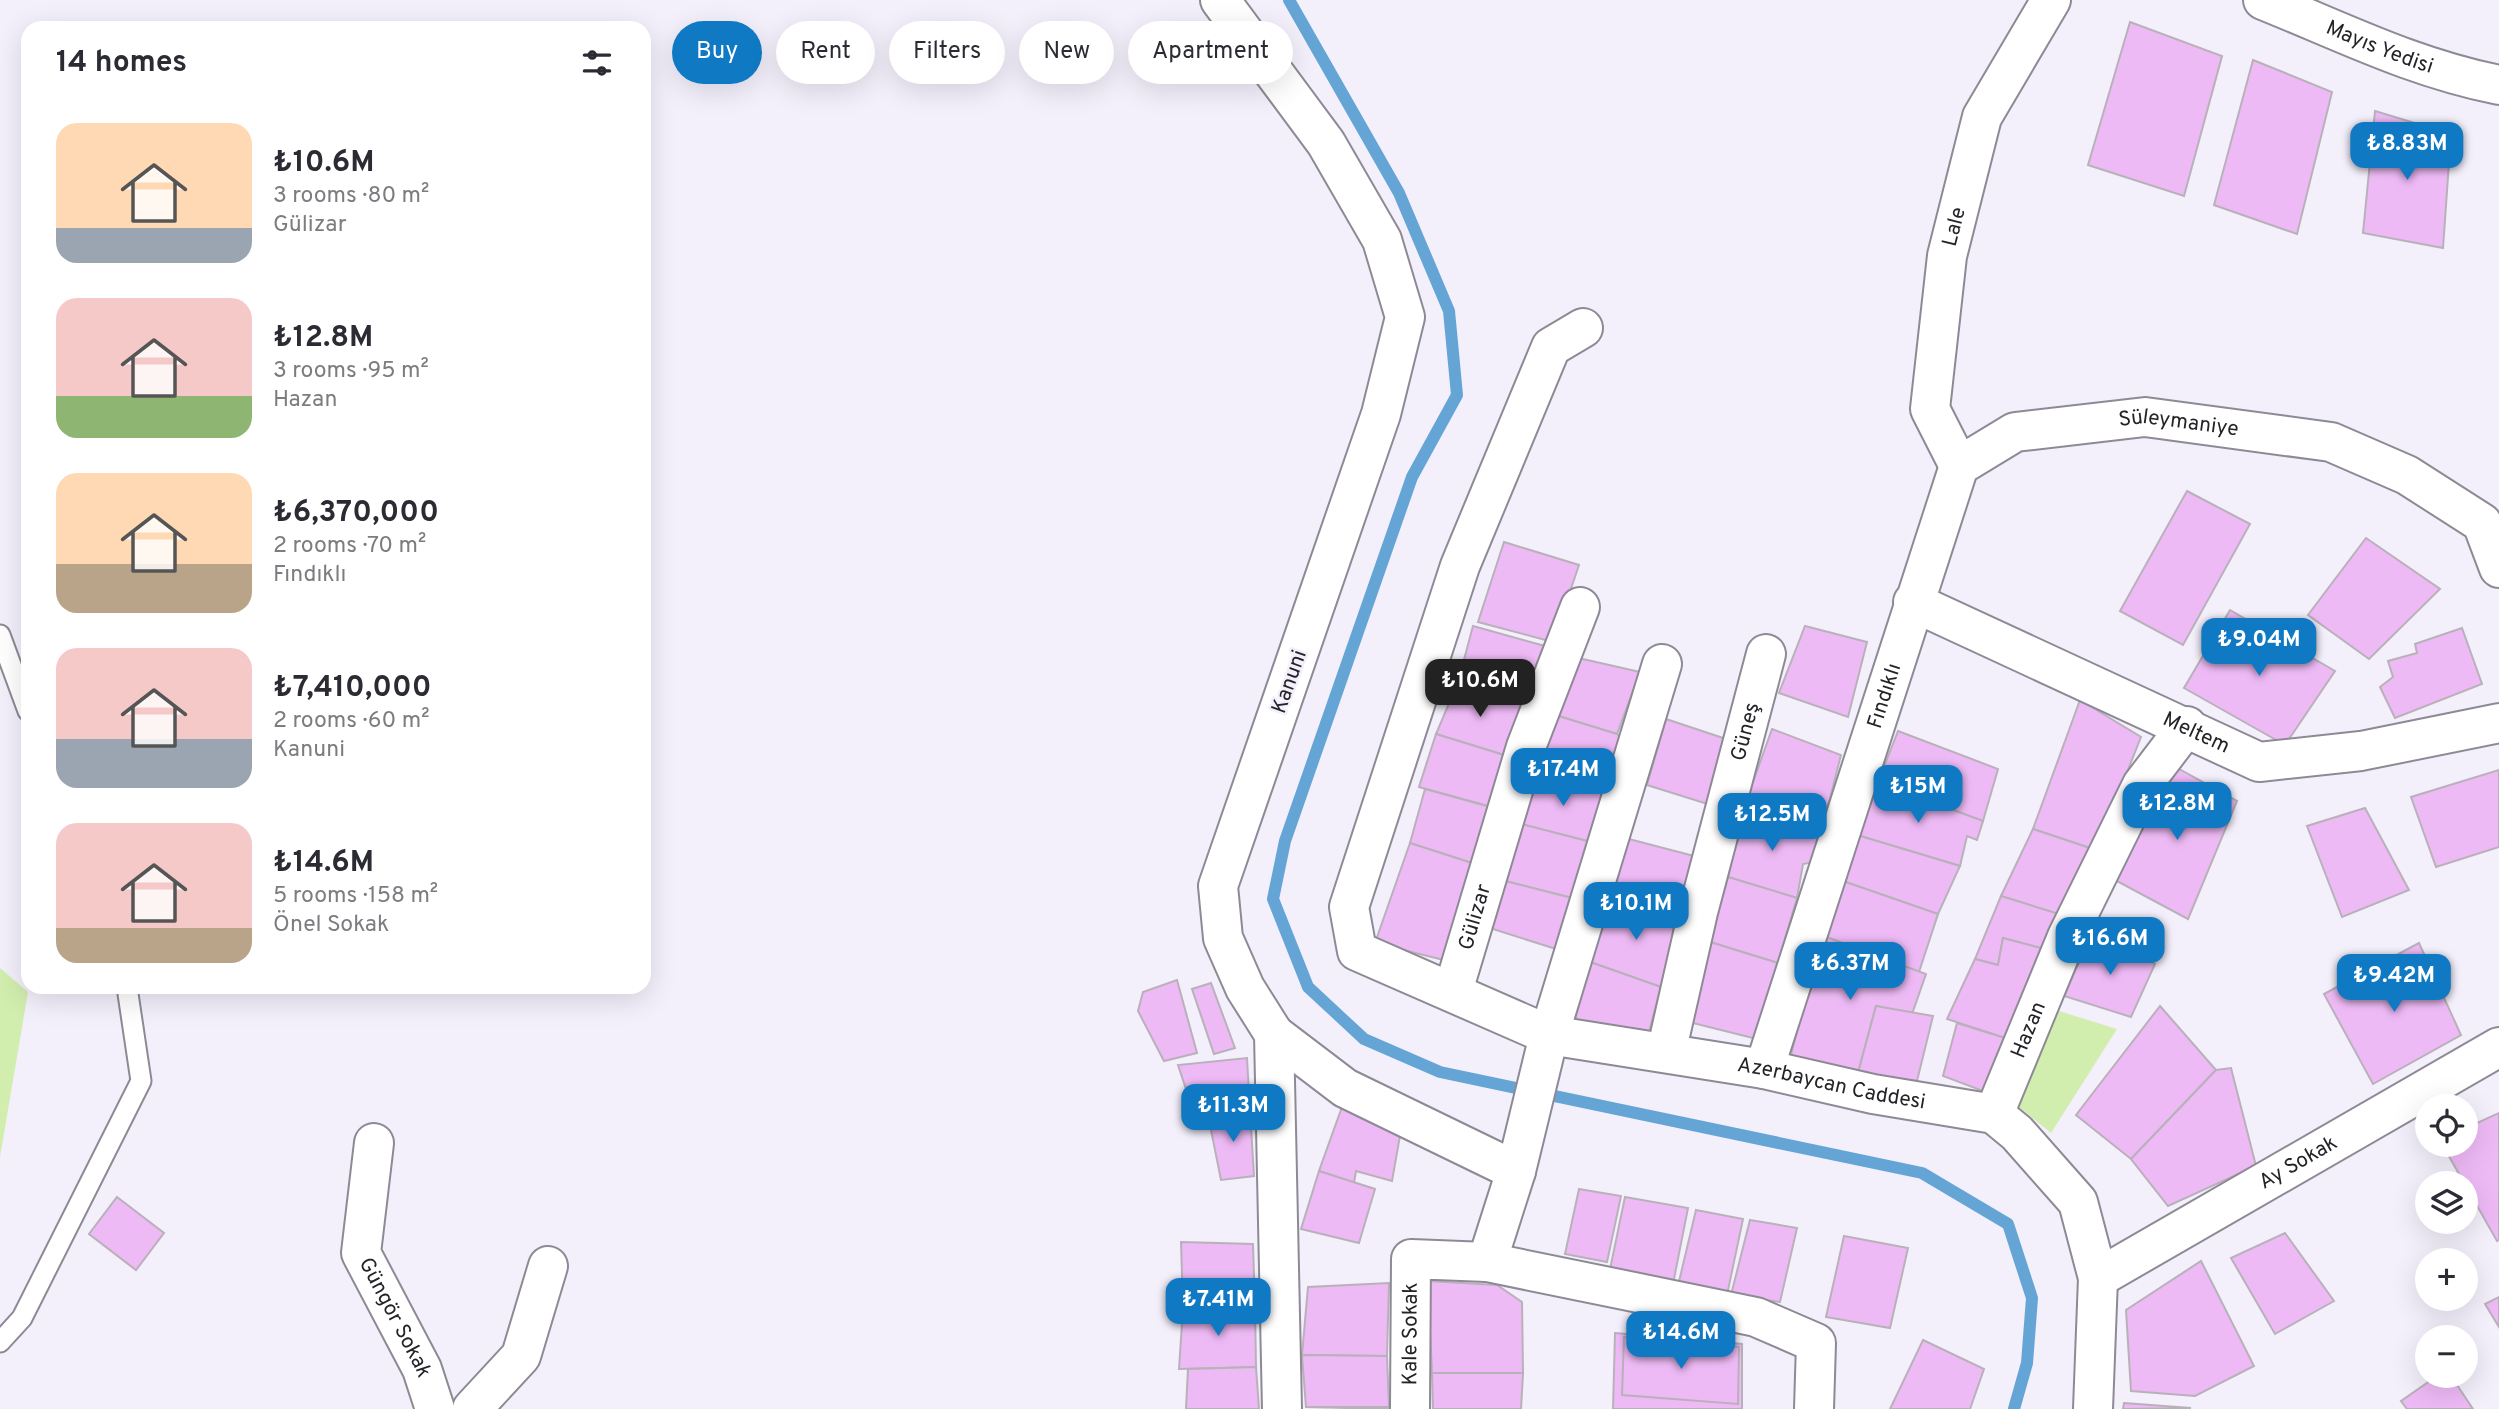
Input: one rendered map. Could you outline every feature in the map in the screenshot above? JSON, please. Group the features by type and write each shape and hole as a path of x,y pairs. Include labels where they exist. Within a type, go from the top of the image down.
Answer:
{"street":[{"name":"Kanuni","path":"1220,0 1326,143 1382,240 1405,317 1381,414 1218,886 1223,938 1245,988 1274,1034"},
{"name":"Lale","path":"1959,466 1930,409 1947,256 1982,117 2051,0"},
{"name":"Mayıs Yedisi","path":"2263,0 2445,74 2499,85"},
{"name":"Azerbaycan Caddesi","path":"1583,328 1551,347 1460,566 1349,907 1357,951 1453,990 1547,1043 1666,1053 1765,1069 1873,1094 1994,1114"},
{"name":"Süleymaniye","path":"1959,466 2015,432 2145,417 2331,442 2407,475 2482,523 2499,568"},
{"path":"1913,602 1959,466"},
{"name":"Meltem","path":"1913,602 2187,726 2259,762 2361,751 2499,723"},
{"name":"Fındıklı","path":"1765,1069 1913,602"},
{"name":"Gülizar","path":"1453,990 1526,747 1580,607"},
{"name":"Güneş","path":"1666,1053 1698,912 1766,654"},
{"path":"1662,664 1547,1043 1519,1155 1487,1262 1756,1317 1816,1343 1814,1409"},
{"name":"Hazan","path":"1994,1114 2067,937 2142,785 2187,726"},
{"path":"1274,1034 1345,1088 1519,1155"},
{"path":"1274,1034 1282,1409"},
{"name":"Ay Sokak","path":"2098,1278 2499,1047"},
{"path":"1994,1114 2017,1133 2078,1202 2098,1278 2093,1409"},
{"name":"Güngör Sokak","path":"374,1143 361,1253 422,1369 435,1409"},
{"name":"Kale Sokak","path":"1410,1409 1411,1259 1487,1262"},
{"path":"472,1409 522,1356 548,1266"}],"lane":[{"path":"0,635 21,692"},
{"path":"0,1342 23,1318 141,1081 128,994"}],"green space":[{"path":"0,968 21,986 21,994 28,994 0,1157"},
{"path":"2046,1007 2117,1029 2051,1133 2009,1099"}],"building":[{"path":"2130,22 2222,56 2184,196 2088,165"},
{"path":"2253,60 2332,92 2297,234 2214,205"},
{"path":"2375,111 2451,134 2443,248 2363,233"},
{"path":"2187,491 2250,524 2183,645 2120,611"},
{"path":"2366,538 2440,589 2369,659 2308,615"},
{"path":"1504,542 1579,565 1553,642 1478,622"},
{"path":"2230,610 2335,671 2285,745 2184,688"},
{"path":"1473,626 1545,646 1523,703 1458,682"},
{"path":"1805,626 1867,642 1848,717 1779,693"},
{"path":"2462,628 2482,684 2395,718 2380,687 2393,677 2388,661 2417,653 2415,644"},
{"path":"1574,657 1640,672 1617,734 1555,715"},
{"path":"1458,682 1523,703 1504,755 1436,734"},
{"path":"2080,700 2141,737 2096,850 2033,829"},
{"path":"1555,715 1617,734 1625,740 1607,795 1537,771"},
{"path":"1666,719 1735,742 1714,806 1647,785"},
{"path":"1772,729 1841,755 1821,833 1743,810"},
{"path":"1898,731 1998,769 1983,821 1878,782"},
{"path":"1436,734 1504,755 1488,806 1419,787"},
{"path":"2172,765 2237,801 2188,919 2115,880"},
{"path":"2499,770 2499,847 2436,867 2411,797"},
{"path":"1537,771 1607,795 1591,842 1521,824"},
{"path":"1878,782 1983,821 1977,840 1967,836 1960,866 1857,835"},
{"path":"1425,789 1494,808 1478,865 1410,843"},
{"path":"2365,808 2409,890 2342,917 2307,826"},
{"path":"1743,810 1821,833 1814,862 1803,864 1797,898 1728,877"},
{"path":"1521,824 1591,842 1572,898 1505,881"},
{"path":"2033,829 2096,850 2065,916 2001,896"},
{"path":"1857,835 1960,866 1938,914 1837,879"},
{"path":"1625,838 1694,856 1680,918 1606,897"},
{"path":"1410,843 1478,865 1448,961 1375,943"},
{"path":"1728,877 1797,898 1778,963 1710,942"},
{"path":"1837,879 1938,914 1919,972 1821,935"},
{"path":"1505,881 1572,898 1559,950 1490,928"},
{"path":"2001,896 2065,916 2048,950 2003,938 1998,965 1975,959"},
{"path":"1611,898 1680,918 1661,987 1590,962"},
{"path":"2092,933 2155,964 2131,1017 2064,996"},
{"path":"1821,935 1926,974 1912,1014 1876,1006 1858,1073 1791,1055"},
{"path":"2003,938 2048,950 2005,1038 1947,1019 1975,959 1998,965"},
{"path":"1710,942 1778,963 1757,1039 1689,1022"},
{"path":"2419,943 2461,1035 2373,1084 2324,994"},
{"path":"1590,962 1661,987 1646,1043 1574,1024"},
{"path":"1177,980 1197,1053 1164,1061 1138,1011 1143,992"},
{"path":"1211,983 1235,1048 1214,1054 1192,989"},
{"path":"1876,1006 1933,1016 1917,1081 1858,1073"},
{"path":"2160,1006 2216,1070 2131,1159 2076,1115"},
{"path":"1957,1023 2005,1038 1983,1091 1943,1076"},
{"path":"1247,1058 1250,1111 1208,1115 1192,1107 1178,1065"},
{"path":"2231,1068 2256,1166 2168,1206 2131,1159 2216,1070"},
{"path":"1343,1104 1401,1130 1392,1181 1356,1171 1354,1183 1319,1171"},
{"path":"1250,1111 1254,1176 1221,1180 1208,1115"},
{"path":"2499,1113 2497,1241 2478,1207 2478,1171 2457,1171 2449,1157 2478,1157 2478,1123"},
{"path":"1319,1171 1375,1189 1359,1243 1301,1229"},
{"path":"1579,1189 1621,1196 1607,1262 1565,1254"},
{"path":"117,1197 164,1233 136,1270 89,1234"},
{"path":"1625,1197 1688,1208 1672,1289 1608,1279"},
{"path":"1696,1210 1743,1219 1727,1295 1677,1290"},
{"path":"1750,1220 1797,1228 1780,1302 1731,1295"},
{"path":"2285,1233 2334,1301 2275,1334 2231,1258"},
{"path":"1844,1236 1908,1248 1890,1328 1826,1317"},
{"path":"1181,1242 1253,1244 1255,1308 1183,1308"},
{"path":"2201,1261 2254,1366 2195,1396 2131,1391 2126,1310"},
{"path":"1428,1281 1497,1285 1522,1302 1523,1373 1432,1373"},
{"path":"1389,1283 1387,1356 1302,1355 1308,1287"},
{"path":"2499,1297 2499,1327 2485,1304"},
{"path":"1183,1308 1255,1308 1256,1367 1179,1369"},
{"path":"1615,1333 1742,1344 1742,1409 1613,1409"},
{"path":"1624,1337 1739,1347 1738,1404 1622,1395"},
{"path":"1923,1340 1984,1369 1970,1409 1890,1409"},
{"path":"1302,1355 1387,1356 1389,1407 1306,1407"},
{"path":"1256,1367 1259,1409 1186,1409 1188,1369"},
{"path":"1432,1373 1523,1373 1521,1409 1433,1409"},
{"path":"2420,1388 2459,1388 2473,1409 2407,1409 2401,1401"},
{"path":"2124,1403 2191,1408 2123,1409"},
{"path":"1306,1407 1389,1407 1389,1409"}],"waterway":[{"path":"1289,0 1399,193 1449,311 1457,395 1412,477 1285,841 1273,899 1308,987 1364,1039 1440,1072 1922,1173 2008,1224 2032,1298 2027,1363 2014,1409"}]}
